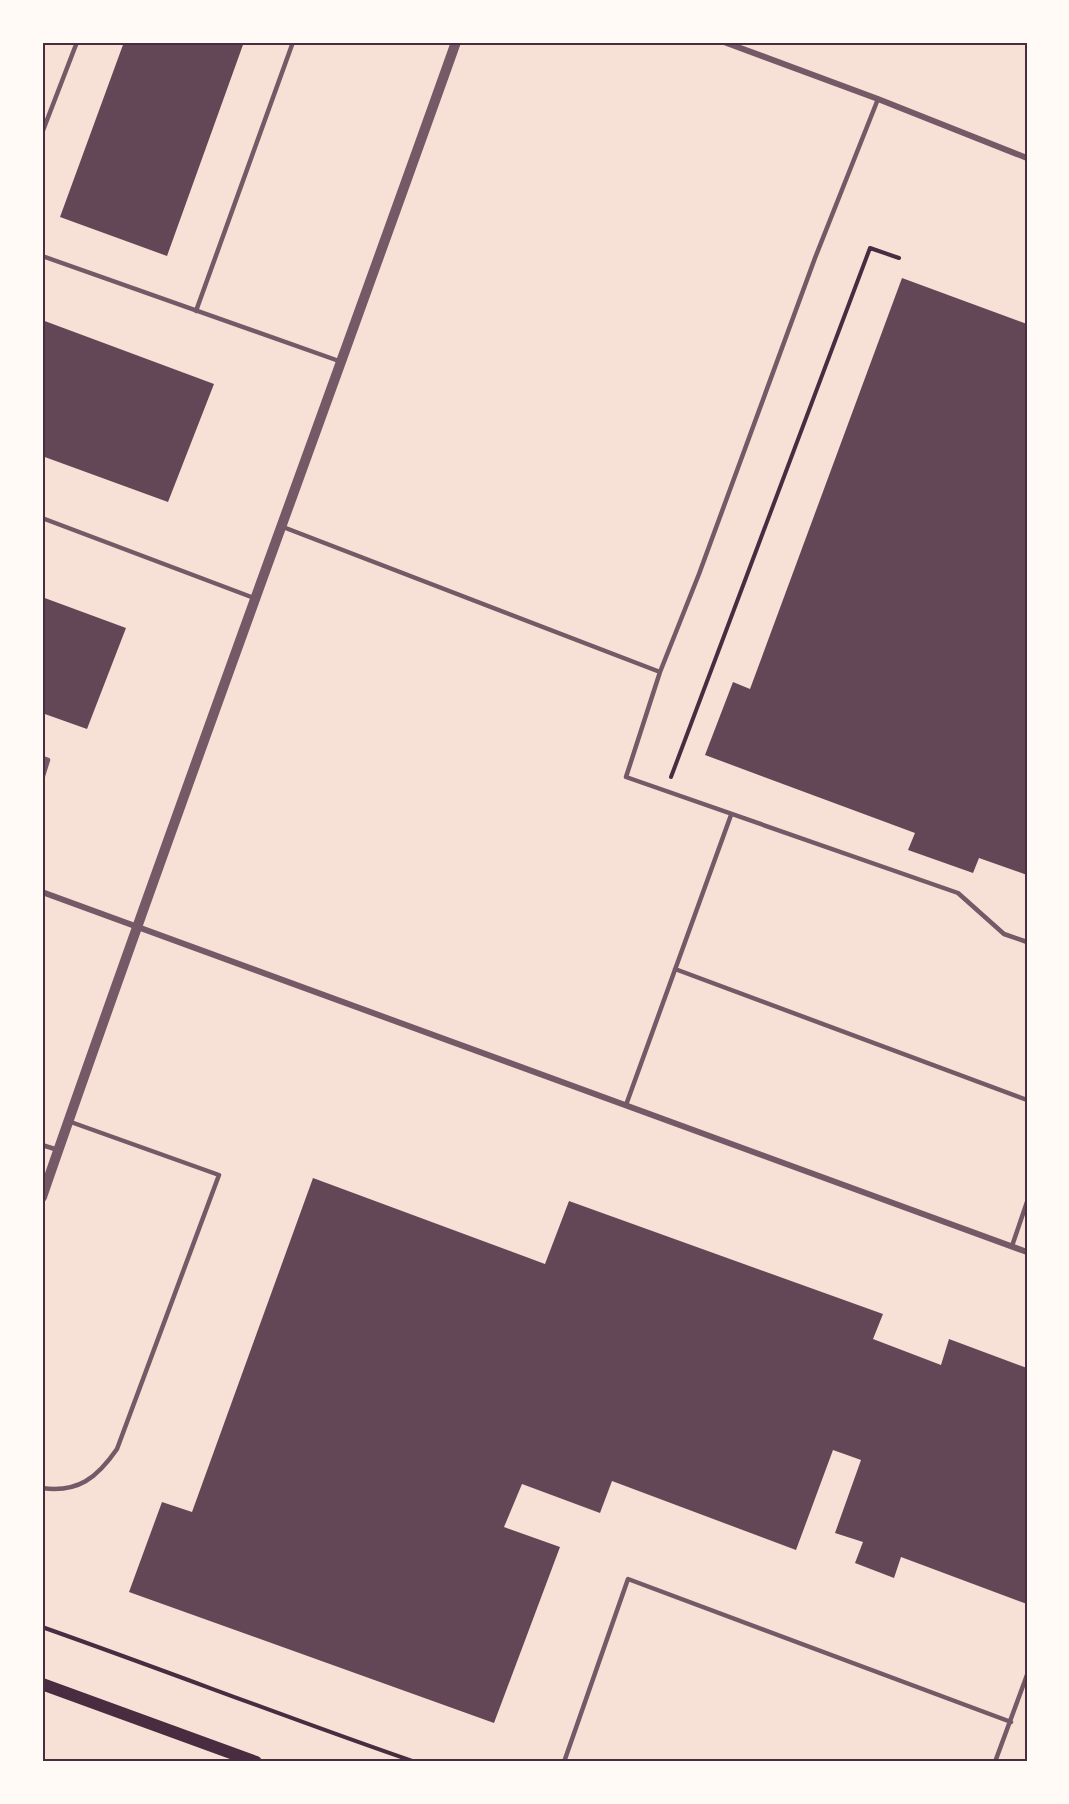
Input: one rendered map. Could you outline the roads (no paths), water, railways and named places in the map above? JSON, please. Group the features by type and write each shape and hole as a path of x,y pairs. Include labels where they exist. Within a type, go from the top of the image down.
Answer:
{"main road":[{"path":"42,1684 256,1762"}],"street":[{"path":"42,1197 136,927 283,527 456,42"},
{"path":"724,42 878,99 1027,158"},
{"path":"42,892 1027,1252"}],"lane":[{"path":"42,133 77,42"},
{"path":"196,311 292,42"},
{"path":"878,99 811,269 699,574 660,672 626,777 958,893 1004,934 1027,942"},
{"path":"42,256 342,362"},
{"path":"42,518 256,599"},
{"path":"283,527 660,672"},
{"path":"42,758 48,760 42,779"},
{"path":"626,1105 731,815"},
{"path":"675,969 1027,1100"},
{"path":"42,1488 63,1490 84,1482 104,1468 117,1449 219,1174 68,1121"},
{"path":"42,1144 58,1150"},
{"path":"1012,1246 1027,1202"},
{"path":"564,1762 628,1579 1011,1722"},
{"path":"995,1762 1027,1675"}]}
